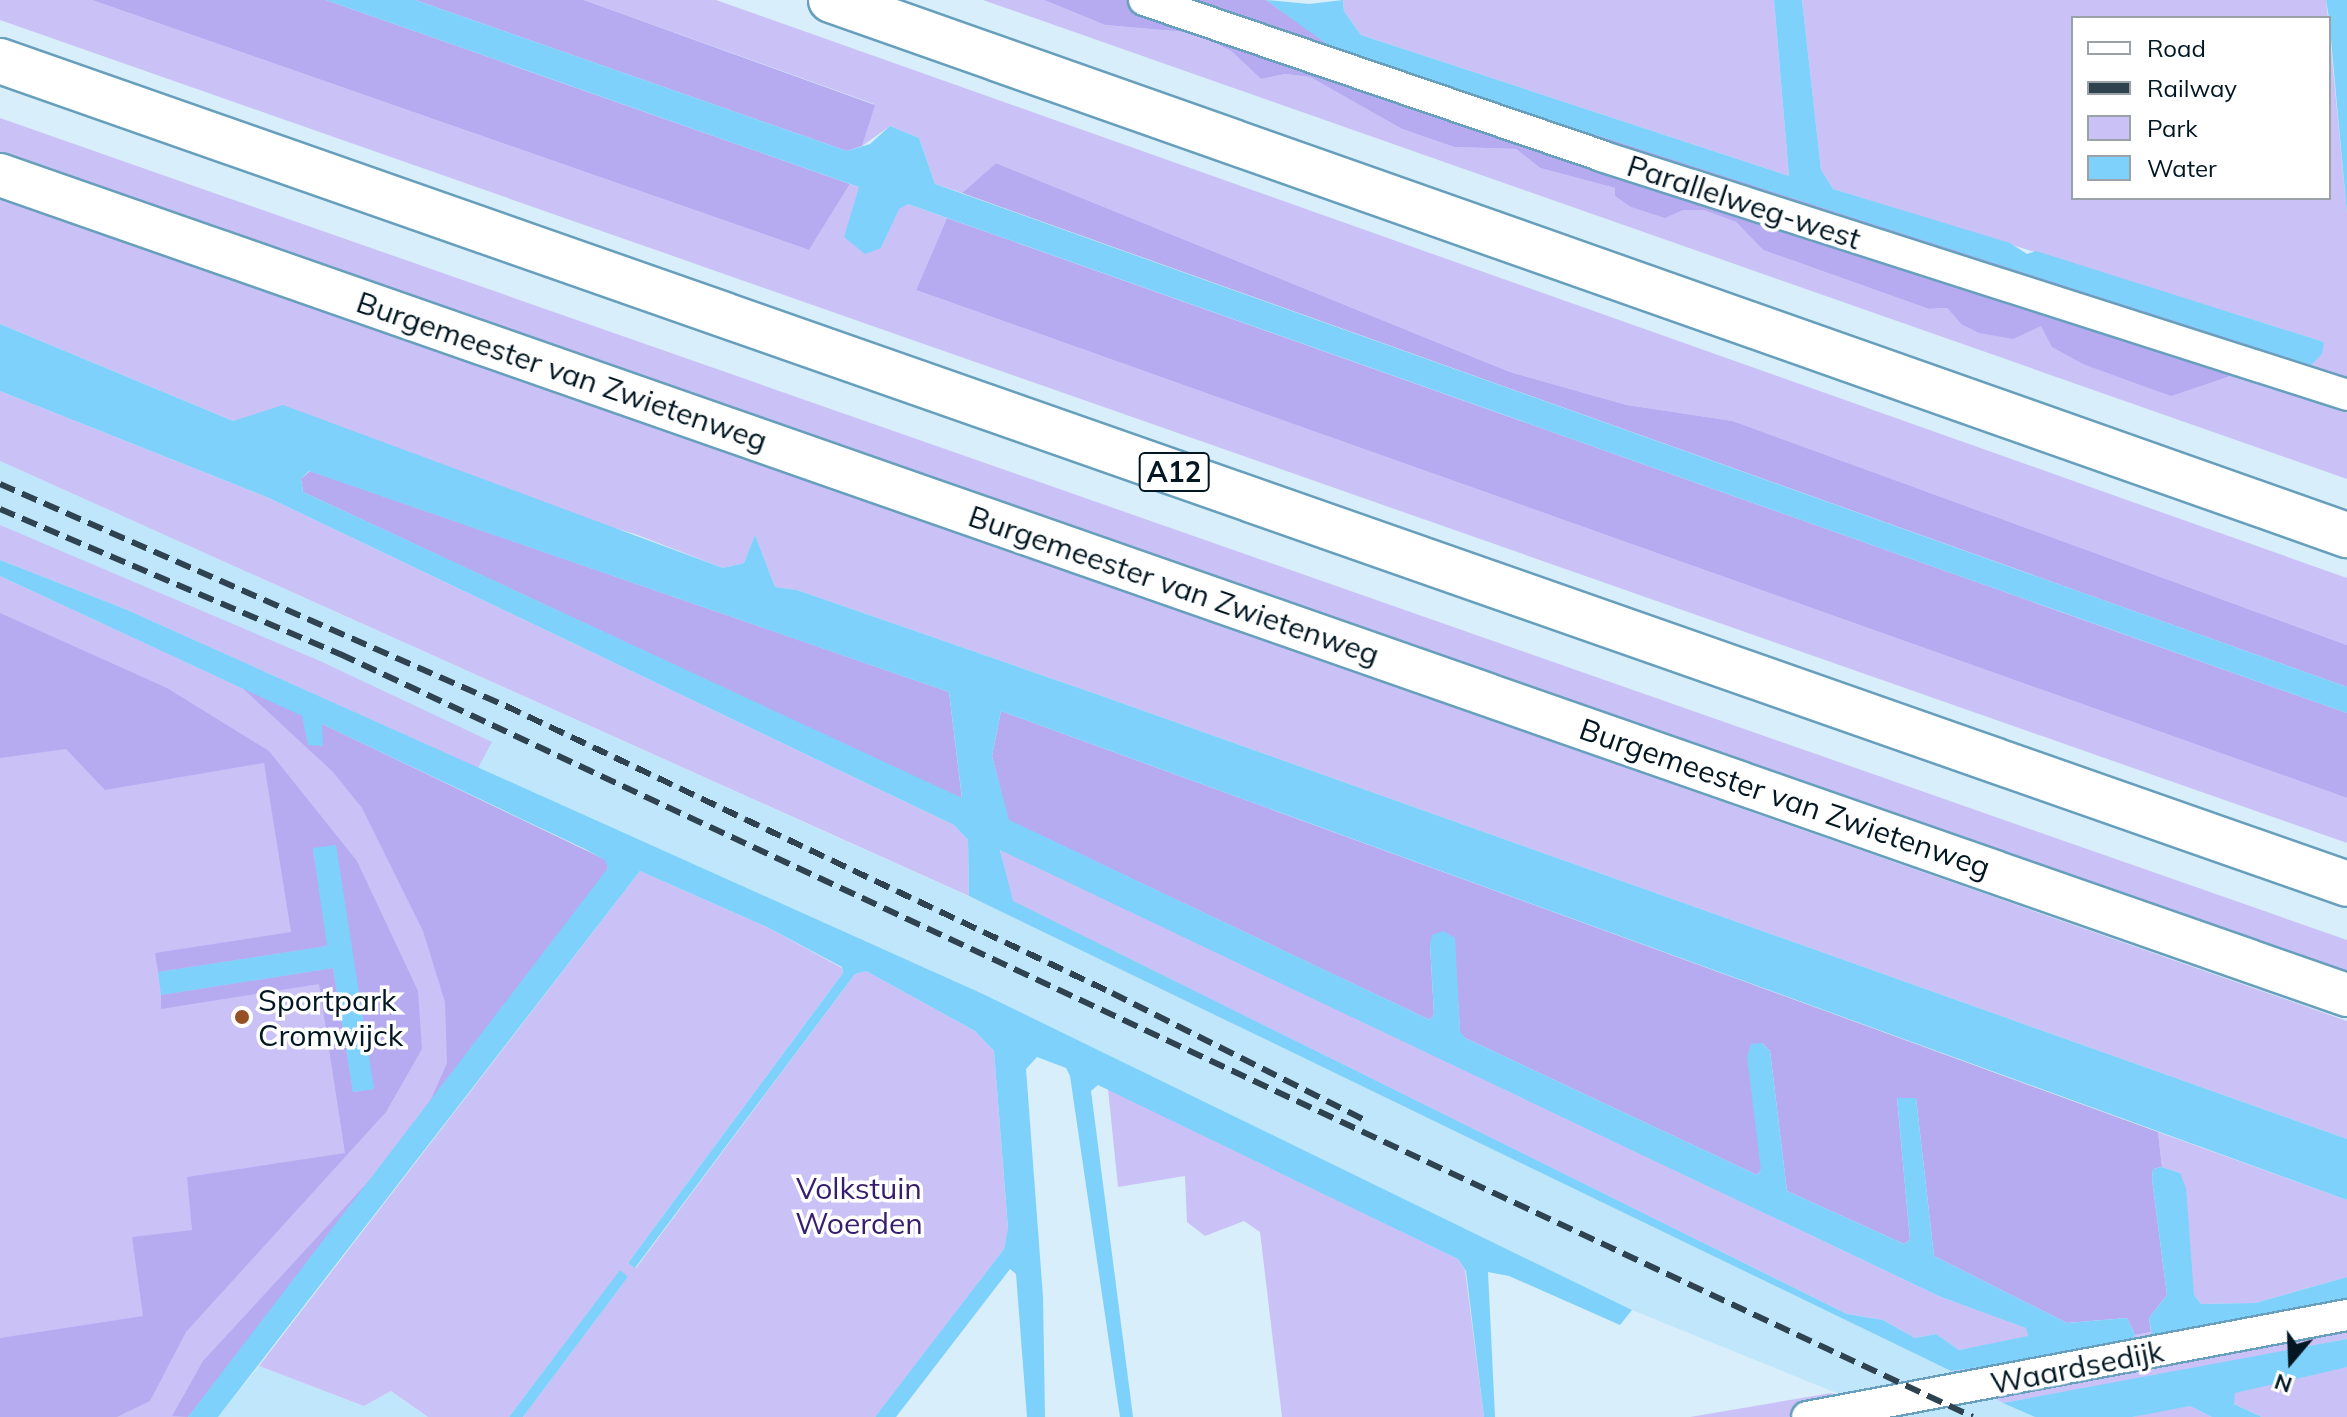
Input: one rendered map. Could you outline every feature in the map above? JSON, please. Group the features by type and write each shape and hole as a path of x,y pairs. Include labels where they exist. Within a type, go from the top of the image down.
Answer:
{"highway":[{"path":"831,0 2347,535"},
{"name":"A12","path":"0,61 2347,884"}],"main road":[{"name":"Burgemeester van Zwietenweg","path":"0,175 2347,995"}],"street":[{"name":"Parallelweg-west","path":"1144,0 1601,156 2347,395"},
{"name":"Waardsedijk","path":"1807,1417 2347,1315"}],"shaded area":[{"path":"92,0 326,0 850,184 809,250"},
{"path":"415,0 584,0 875,105 862,146 847,151"},
{"path":"1044,0 1266,0 1339,52 2264,349 2228,377 2171,396 2085,365 2052,347 2041,326 2013,339 1979,333 1961,324 1947,308 1929,309 1763,250 1736,222 1703,210 1683,210 1665,218 1631,207 1615,196 1615,188 1540,168 1516,149 1454,147 1402,129 1310,77 1285,74 1261,79 1231,51 1196,33 1105,25"},
{"path":"996,163 1510,372 1627,405 1733,421 2347,645 2347,687 962,193"},
{"path":"947,218 2347,713 2347,798 916,290"},
{"path":"0,461 988,905 1951,1371 2035,1417 1896,1417 1632,1310 983,994 125,609 0,560"},
{"path":"310,471 949,692 962,799 303,492 301,479"},
{"path":"0,613 167,688 269,751 357,861 418,991 422,1049 386,1112 186,1332 150,1401 117,1417 0,1417 0,1338 143,1316 132,1237 192,1230 187,1177 345,1153 319,984 161,1009 161,995 333,968 353,1092 374,1089 313,849 328,946 158,972 155,953 291,932 264,763 105,790 66,749 0,758"},
{"path":"237,683 606,860 608,868 594,892 425,1113 447,1063 445,1002 423,931 362,808 333,772"},
{"path":"1001,711 2158,1132 2162,1167 2153,1169 2152,1179 2167,1295 2149,1318 2151,1332 2135,1335 2127,1318 2067,1323 1934,1256 1916,1098 1897,1098 1910,1240 1904,1244 1787,1191 1770,1051 1762,1043 1761,1170 1757,1175 1465,1038 1460,1032 1454,937 1430,944 1434,1014 1430,1020 1008,820 992,756"},
{"path":"390,1158 188,1417 172,1416 203,1361"},
{"path":"259,1366 364,1406 391,1391 428,1417 218,1417"}],"green space":[{"path":"0,0 92,0 809,250 850,184 859,187 860,198 844,237 881,248 899,208 908,204 947,218 916,290 2347,798 2347,843 0,20"},
{"path":"584,0 716,0 2347,578 2347,645 1733,421 1627,405 1510,372 996,163 962,193 935,184 919,138 890,126 862,146 874,104"},
{"path":"983,0 1044,0 1105,25 1196,33 1231,51 1261,79 1285,74 1310,77 1402,129 1454,147 1516,149 1540,168 1615,188 1615,196 1703,210 1736,222 1763,250 1929,309 1947,308 1961,324 2041,325 2085,365 2171,395 2228,377 2264,349 2311,365 2324,342 1833,189 1821,171 1802,0 2326,0 2328,16 2071,16 2071,200 2331,200 2331,48 2347,214 2347,479"},
{"path":"1343,0 1774,0 1789,176 1361,35 1344,11"},
{"path":"0,118 2347,940 2347,973 0,156"},
{"path":"0,197 2347,1021 2347,1139 1099,695 797,590 775,587 755,536 744,563 723,568 635,534 242,419 233,421 0,324"},
{"path":"0,391 269,498 954,825 968,840 969,896 0,461"},
{"path":"0,525 320,661 492,742 478,768 125,609 0,560"},
{"name":"Sportpark Cromwijck","path":"0,576 348,737 476,1046 188,1417 0,1417"},
{"path":"1000,849 1941,1297 2027,1328 2028,1337 1959,1350 1936,1334 1915,1338 1883,1320 1847,1314 1012,901"},
{"name":"Volkstuin Woerden","path":"640,871 767,927 842,968 843,973 628,1263 636,1268 855,974 866,971 975,1031 994,1051 1008,1229 1004,1249 924,1354 875,1417 523,1417 628,1277 620,1271 509,1417 428,1417 391,1391 364,1406 259,1366"},
{"path":"1108,1089 1458,1259 1465,1270 1484,1417 1282,1417 1260,1232 1244,1221 1205,1236 1187,1222 1185,1176 1118,1187"},
{"path":"2158,1132 2347,1200 2347,1277 2255,1303 2201,1304 2194,1295 2180,1173 2162,1167"},
{"path":"2347,1299 2347,1339 2203,1367 2003,1403 1951,1371 2127,1347 2135,1335"},
{"path":"2347,1367 2347,1417 2262,1417 2234,1404 2232,1397 2240,1387"},
{"path":"1831,1393 1896,1417 1690,1417"},
{"path":"2190,1406 2212,1417 2132,1417 2176,1407"}],"water":[{"path":"326,0 415,0 847,151 870,144 890,126 919,138 935,184 2347,687 2347,713 908,204 899,209 881,248 865,254 844,237 859,187"},
{"path":"1266,0 1309,4 1343,0 1344,11 1361,35 1789,176 1774,0 1802,0 1821,170 1833,189 2010,243 2027,254 2036,251 2324,342 2322,354 2311,365 1338,52"},
{"path":"2326,0 2347,0 2347,214 2331,16"},
{"path":"0,324 233,421 283,405 723,568 744,563 755,535 775,587 797,590 1099,695 2347,1139 2347,1200 1001,711 992,756 1009,820 1430,1020 1434,1014 1430,944 1432,935 1443,931 1455,938 1460,1031 1465,1038 1757,1175 1761,1170 1747,1057 1751,1044 1762,1043 1770,1051 1787,1191 1904,1244 1910,1240 1897,1098 1916,1098 1934,1256 2067,1323 2127,1318 2135,1335 2127,1347 1951,1371 969,896 968,840 954,825 269,498 0,391","holes":["309,471 949,692 962,798 303,492 301,479","1000,850 1941,1297 2026,1328 2028,1336 1959,1350 1936,1334 1915,1338 1883,1320 1847,1314 1013,901"]},
{"path":"0,560 125,609 983,994 1632,1310 1620,1325 1509,1276 1488,1272 1495,1417 1484,1417 1466,1271 1458,1259 1098,1085 1091,1091 1133,1417 1120,1417 1070,1076 1066,1068 1037,1057 1026,1069 1043,1297 1045,1417 1027,1417 1016,1274 1010,1269 896,1417 875,1417 1004,1249 1008,1228 994,1051 975,1031 866,971 855,974 635,1268 628,1263 843,973 842,967 767,927 640,871 218,1417 188,1417 608,868 605,860 585,849 322,724 323,746 308,745 302,716 0,576"},
{"path":"336,845 374,1089 353,1092 333,968 161,995 158,972 327,946 313,848"},
{"path":"2162,1167 2180,1173 2186,1188 2194,1295 2201,1304 2255,1303 2347,1277 2347,1299 2190,1334 2152,1336 2149,1318 2167,1295 2152,1179 2153,1169"},
{"path":"620,1270 628,1277 523,1417 509,1417"},
{"path":"2347,1339 2347,1367 2235,1393 2234,1404 2262,1417 2212,1417 2190,1406 2132,1417 2035,1417 2003,1403"}],"railway":[{"path":"0,484 506,706 1112,993 1364,1120"},
{"path":"0,509 340,654 1973,1417"}],"place":[{"name":"Sportpark Cromwijck","path":"242,1017"}]}
